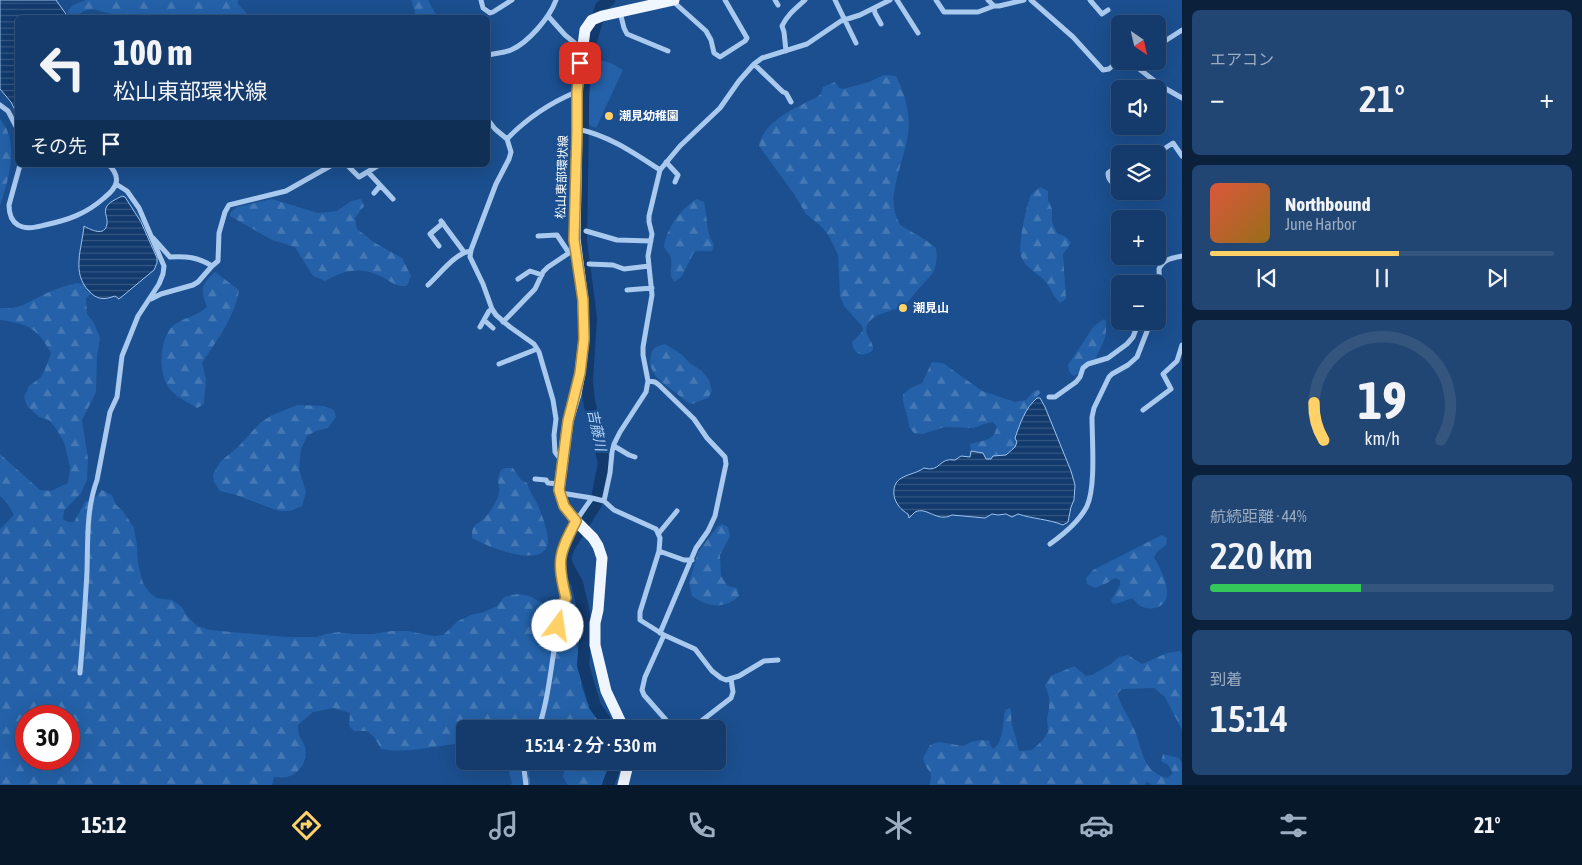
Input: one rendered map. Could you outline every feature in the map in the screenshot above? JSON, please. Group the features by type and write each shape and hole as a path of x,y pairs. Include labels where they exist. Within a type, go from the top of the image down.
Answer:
{"main road":[{"name":"松山東部環状線","path":"560,488 568,421 580,373 584,339 583,300 573,251 582,130 577,92 585,30 597,18 674,0"},
{"path":"560,488 564,506 598,546 602,558 598,610 595,623 595,645 606,691 620,720"},
{"path":"623,785 628,770"}],"street":[{"path":"481,0 484,8 490,13 512,0"},
{"path":"490,55 512,50 519,46 548,16 556,0"},
{"path":"674,0 677,6 706,31 711,40 714,53 720,57 747,38 725,0"},
{"path":"775,0 778,5"},
{"path":"786,51 782,26 790,14 804,0"},
{"path":"835,0 856,43"},
{"path":"603,501 614,446 620,432 646,392 648,381 643,347 652,288 649,266 652,234 649,222 660,170 680,146 720,108 739,81 762,58 807,44 840,21 860,15 890,0"},
{"path":"897,0 918,33"},
{"path":"936,0 944,12 978,12 994,6 1024,0"},
{"path":"988,0 994,6"},
{"path":"1032,0 1073,37 1103,70 1111,67"},
{"path":"1090,0 1102,14 1108,10"},
{"path":"874,8 881,24"},
{"path":"620,12 627,34 667,49"},
{"path":"548,16 565,35 582,49"},
{"path":"1166,40 1182,30"},
{"path":"754,64 786,93 791,102"},
{"path":"1141,70 1182,98"},
{"path":"508,140 523,123 555,100 577,92"},
{"path":"0,105 8,111 15,124"},
{"path":"490,123 494,129 508,140 511,152 496,184 470,257 496,315 534,344 537,349 547,376 556,420 554,435 555,452 562,462"},
{"path":"582,130 605,137 660,170"},
{"path":"1166,148 1173,143 1182,156"},
{"path":"666,162 678,175 675,182"},
{"path":"19,167 9,211 14,223 25,228 75,218 95,206 109,194 116,184 116,178 110,167"},
{"path":"150,299 161,294 193,286 218,261 219,233 229,205 286,191 328,167"},
{"path":"349,167 359,177 375,167"},
{"path":"368,172 393,199"},
{"path":"80,673 87,570 88,516 110,412 117,397 122,356 138,316 159,284 164,266 139,208 127,191 116,184"},
{"path":"374,193 380,186"},
{"path":"439,246 430,234 442,222 464,252"},
{"path":"586,231 617,240 651,242"},
{"path":"503,322 535,289 548,267 573,251 557,235 538,236"},
{"path":"151,237 170,256 194,257 204,260 212,266"},
{"path":"428,285 445,267 464,252 471,251"},
{"path":"1159,275 1160,265 1163,262 1182,256"},
{"path":"589,264 613,265 624,269 649,266"},
{"path":"518,279 530,271 542,275"},
{"path":"626,290 652,288"},
{"path":"480,327 488,311 492,309"},
{"path":"484,320 493,328"},
{"path":"1049,397 1055,397 1076,382 1083,368 1088,364 1108,358 1127,344 1136,330"},
{"path":"1050,544 1074,524 1087,506 1092,486 1092,417 1094,408 1107,380 1112,374 1128,365 1137,357 1148,330"},
{"path":"1144,410 1171,389 1163,374 1178,359 1182,345"},
{"path":"499,364 537,349"},
{"path":"648,381 659,385 694,419 707,438 725,457 726,464 715,516 708,531 696,548 645,677 642,690 644,695 666,720"},
{"path":"614,446 635,457"},
{"path":"535,479 546,480 548,483 560,488 603,501 614,510 652,527 658,533 661,545 639,616 640,620 644,623 662,634 695,649 716,675 726,680 764,661 778,660"},
{"path":"542,720 558,617 560,608 566,598 560,563 561,553 593,499"},
{"path":"658,533 677,511"},
{"path":"659,551 684,560 692,560"},
{"path":"703,720 731,698 733,692 731,679"},
{"path":"524,770 526,785"}],"green space":[{"path":"86,0 238,0 238,4 248,15 112,15 93,9 77,15 67,15 68,10 73,5"},
{"path":"411,0 428,0 435,13 440,15 415,15"},
{"path":"600,60 611,63 623,70 596,128 589,125 588,122 591,71"},
{"path":"884,75 896,76 905,97 909,119 908,135 894,191 895,212 900,225 936,248 937,256 932,273 907,302 896,309 873,318 869,322 866,332 873,350 866,354 860,354 854,350 852,342 863,331 862,326 844,306 840,296 838,255 830,238 822,227 806,214 794,194 759,146 767,129 774,122 791,110 817,97 821,94 823,87 835,82 839,88 843,89 869,82"},
{"path":"0,119 5,126 10,142 11,161 0,206"},
{"path":"1040,187 1048,191 1048,200 1052,209 1052,222 1057,233 1066,237 1071,243 1063,254 1066,299 1060,303 1045,281 1028,267 1020,251 1031,195"},
{"path":"272,199 318,213 337,211 351,201 361,199 364,206 355,218 357,229 375,243 402,258 411,276 407,286 396,285 367,271 346,272 325,281 313,276 295,247 272,240 230,216 230,213 237,207"},
{"path":"697,199 704,202 708,229 714,245 712,251 694,252 682,276 675,282 671,277 671,258 664,247 665,240 671,226 680,213"},
{"path":"215,272 239,290 234,310 202,363 206,379 204,404 197,408 175,394 165,382 162,365 163,347 168,332 173,326 207,307 203,296 203,288 207,280"},
{"path":"77,283 83,284 91,293 86,299 87,314 94,323 100,338 97,356 96,392 82,420 88,459 87,479 81,493 64,511 63,519 68,522 74,522 85,502 96,497 102,490 112,495 116,505 123,511 134,528 138,564 143,583 156,598 172,600 182,607 186,615 197,626 210,630 287,637 317,637 339,632 372,634 392,631 407,631 434,636 443,635 458,621 497,606 504,597 517,594 530,596 552,609 569,609 572,616 572,631 580,656 581,685 587,702 594,712 605,711 613,720 456,720 456,744 413,750 392,750 381,749 375,738 367,731 354,731 349,726 350,713 334,708 313,712 298,725 300,738 306,752 303,764 290,776 274,777 272,785 0,785 0,529 14,515 8,504 0,496 0,454 40,490 51,491 68,483 70,467 64,442 55,427 49,420 39,417 27,406 24,397 29,386 40,378 44,372 51,353 41,338 31,329 18,323 0,320 0,308 7,309 19,306 62,287"},
{"path":"1104,319 1106,321 1105,337 1096,358 1083,365 1078,374 1073,376 1069,371 1068,365 1094,326"},
{"path":"665,344 702,371 709,380 712,391 708,398 692,404 666,386 657,377 651,367 651,355 656,347"},
{"path":"932,362 943,363 982,391 1015,402 1026,400 1034,391 1039,390 1041,392 1029,405 1015,447 1006,455 993,456 991,459 986,459 983,453 971,451 970,444 987,440 993,435 997,427 993,422 974,428 945,427 922,434 914,433 909,427 903,394 922,383"},
{"path":"297,405 324,406 334,410 336,417 328,428 307,436 301,449 299,469 306,492 302,506 290,511 279,511 220,491 214,482 213,474 221,461 238,447 260,423 272,415"},
{"path":"513,468 521,480 527,483 541,514 548,540 545,549 538,554 527,556 502,551 472,538 473,529 485,517 496,501 499,493 498,477 501,470"},
{"path":"722,524 728,527 730,536 720,555 721,576 728,586 737,588 739,596 721,605 710,605 692,596 689,583 698,552 717,527"},
{"path":"1162,535 1167,538 1166,545 1154,557 1166,585 1166,599 1162,605 1155,608 1145,608 1132,598 1113,604 1111,600 1120,585 1120,580 1115,578 1095,588 1087,584 1086,578 1093,570"},
{"path":"1180,651 1182,654 1182,730 1165,697 1154,688 1122,689 1117,694 1134,729 1148,765 1158,775 1167,778 1173,773 1168,765 1161,761 1163,754 1179,758 1182,763 1182,785 1153,785 1147,782 1144,785 929,785 931,773 923,758 930,745 939,742 963,746 980,740 990,741 993,749 997,746 1001,736 1005,710 1010,708 1011,723 1019,751 1032,750 1048,732 1049,697 1045,685 1051,676 1074,666 1086,676 1092,675 1119,657 1128,655 1142,664 1167,653"},
{"path":"510,770 529,770 530,785 511,785"},
{"path":"564,770 616,770 610,785 568,785 563,777"}],"shaded area":[{"path":"0,0 56,0 67,15 15,15 15,110 0,89"},
{"path":"122,196 125,197 141,222 157,258 157,263 154,270 119,299 115,296 101,298 89,291 80,276 79,260 84,226 97,231 104,230 107,224 105,212 107,206"},
{"path":"1037,398 1040,398 1045,407 1075,485 1074,500 1068,522 1063,525 1018,514 1012,517 1006,514 992,514 985,518 952,515 942,517 924,511 915,512 909,518 908,514 899,506 894,495 894,488 899,480 924,468 937,467 945,461 955,460 961,456 970,457 971,451 983,453 986,459 991,459 993,456 1006,455 1015,447 1017,442 1015,438 1023,416"}],"waterway":[{"name":"吉藤川","path":"605,720 595,706 583,665 586,627 583,608 577,583 565,558 569,547 596,504 604,463 589,401 587,381 591,318 581,241 583,92 588,51 601,7 609,0"},
{"name":"吉藤川","path":"608,785 614,770"}],"place":[{"name":"潮見幼稚園","path":"609,116"},
{"name":"潮見山","path":"903,308"}],"route":[{"path":"558,626 560,608 566,598 560,563 561,553 576,521 564,506 560,493 560,482 568,421 576,394 584,339 583,300 574,240 577,92 580,63"}]}
